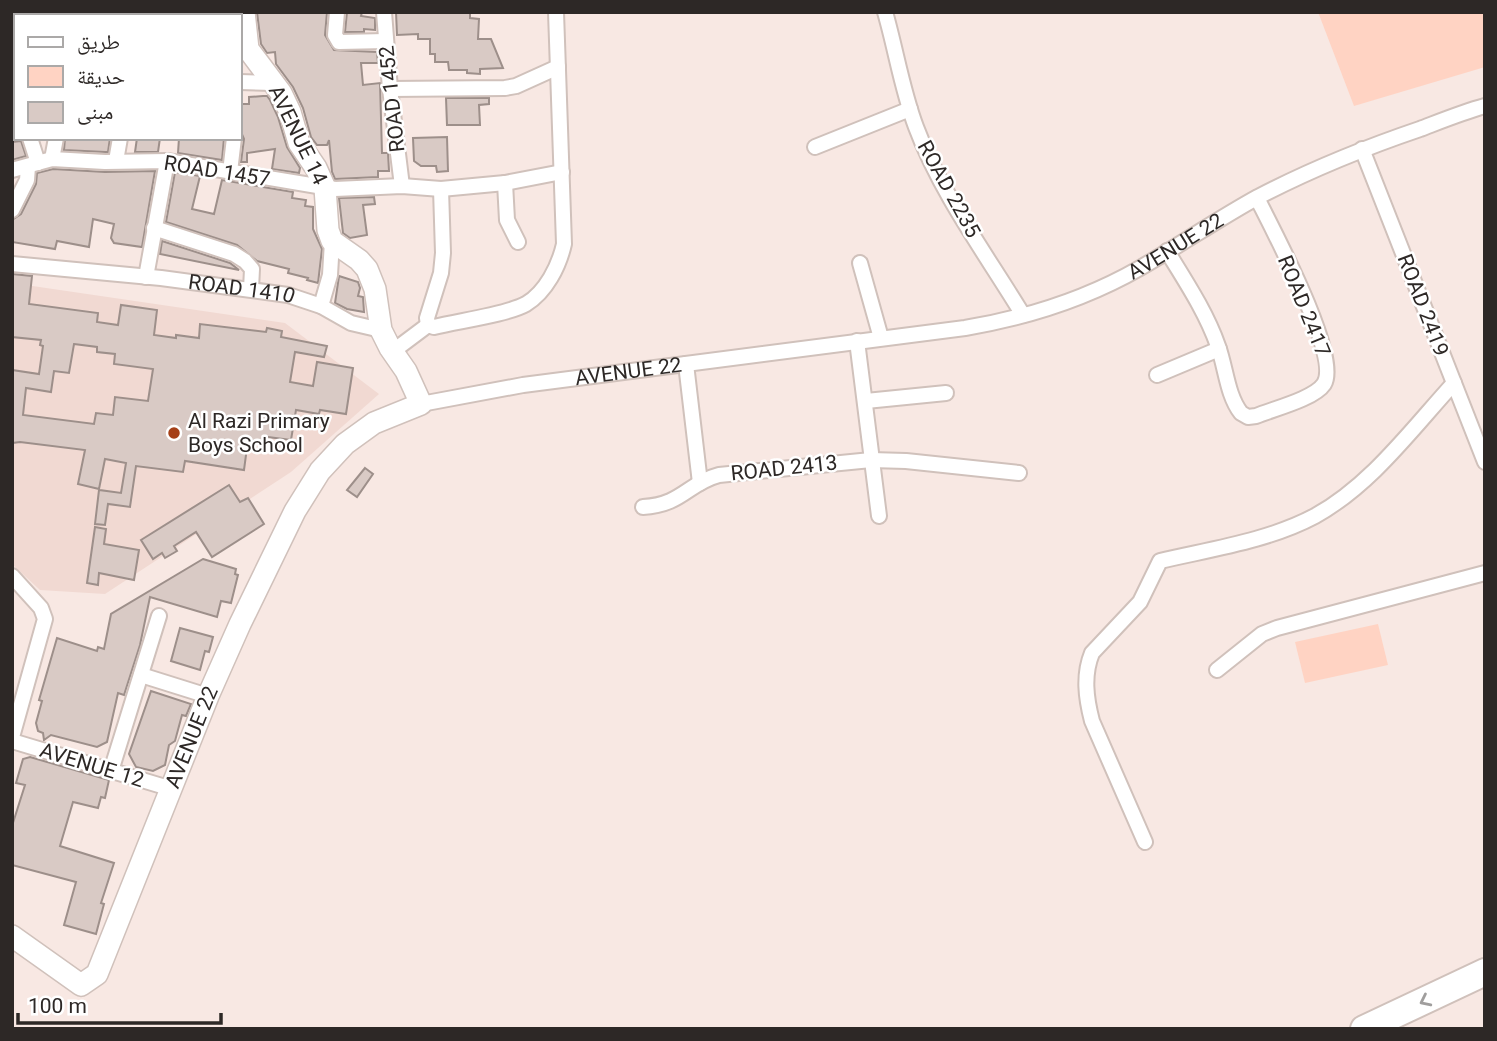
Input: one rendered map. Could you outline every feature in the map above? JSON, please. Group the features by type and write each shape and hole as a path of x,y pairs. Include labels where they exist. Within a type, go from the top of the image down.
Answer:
{"highway":[{"path":"1364,1029 1485,972"},
{"path":"1354,1029 1392,1017"}],"street":[{"name":"AVENUE 14","path":"244,12 248,49 290,112 299,143 316,168 325,188 328,230 332,241"},
{"path":"338,12 335,35 339,41 386,41"},
{"name":"ROAD 1452","path":"384,12 402,186"},
{"path":"428,325 434,327 511,310 527,303 540,292 561,257 564,244 556,12"},
{"name":"ROAD 2235","path":"885,12 910,109 928,158 1023,315"},
{"path":"390,89 505,88 516,86 558,67"},
{"path":"242,83 273,83"},
{"path":"815,148 910,109"},
{"name":"AVENUE 22","path":"12,936 81,985 93,978 100,969 208,696 284,532 320,471 332,457 359,433 390,415 421,404 523,385 965,328 1023,315 1061,304 1107,285 1257,198 1362,149 1483,111"},
{"path":"31,140 39,163"},
{"path":"12,210 27,180 55,140"},
{"path":"116,161 120,140"},
{"path":"230,172 234,140"},
{"name":"ROAD 2419","path":"1362,149 1485,461"},
{"path":"146,277 167,161"},
{"name":"ROAD 1457","path":"12,170 39,163 167,161 325,188 440,188 505,183 562,172"},
{"path":"505,183 507,220 518,243"},
{"path":"428,325 426,318 441,273 443,253 440,188"},
{"name":"ROAD 2417","path":"1167,251 1202,307 1241,413 1248,417 1256,416 1313,394 1323,386 1328,375 1328,365 1307,303 1257,198"},
{"path":"154,228 240,256 252,269 251,289"},
{"path":"321,306 330,275 332,241"},
{"path":"332,241 367,269 375,289 381,330 421,404"},
{"path":"860,263 881,338"},
{"name":"ROAD 1410","path":"12,264 288,295 321,306 351,323 381,330"},
{"path":"393,352 428,325"},
{"path":"857,341 879,516"},
{"path":"1157,375 1219,349"},
{"path":"686,364 700,483"},
{"path":"1145,842 1092,721 1087,702 1088,663 1092,653 1140,602 1160,561 1253,538 1314,516 1348,494 1377,469 1454,383"},
{"path":"866,401 946,393"},
{"name":"ROAD 2413","path":"643,507 676,500 700,483 719,475 871,460 1018,472"},
{"path":"1217,670 1262,634 1277,628 1485,573"},
{"name":"AVENUE 12","path":"12,576 41,608 45,619 12,739 172,789"},
{"path":"111,771 159,616"},
{"path":"141,676 208,696"}],"shaded area":[{"name":"Al Razi Primary Boys School","path":"12,283 285,323 379,394 291,472 105,594 40,590 12,564"}],"green space":[{"path":"1318,12 1485,12 1485,67 1354,106"},
{"path":"1378,624 1388,665 1305,683 1295,642"}],"building":[{"path":"257,12 327,12 325,35 334,50 377,52 378,63 361,63 363,85 380,83 382,153 388,153 389,171 378,171 378,177 335,179 329,140 327,145 317,145 311,137 303,108 293,87 276,64 275,52 267,53 261,44"},
{"path":"347,12 362,12 361,16 375,18 375,30 345,32"},
{"path":"396,12 470,12 470,18 479,19 478,39 491,39 503,68 480,69 480,74 467,73 467,70 449,70 448,62 435,62 435,54 430,54 430,39 418,39 418,34 397,35"},
{"path":"267,96 270,100 287,147 300,168 299,173 272,169 275,149 247,153 247,162 241,162 244,139 242,104 249,104 249,97"},
{"path":"446,98 489,98 489,104 479,105 480,125 447,125"},
{"path":"447,137 448,171 437,172 436,166 421,166 414,161 413,138"},
{"path":"65,140 110,140 108,152 64,150"},
{"path":"137,140 160,140 158,152 135,152"},
{"path":"179,140 224,140 222,160 178,153"},
{"path":"21,141 26,156 12,160 12,142"},
{"path":"53,169 155,171 142,247 114,243 111,238 114,224 93,219 89,247 57,241 55,249 12,242 12,220 21,214 36,184 37,173"},
{"path":"175,172 200,176 192,209 214,214 222,180 293,192 292,198 306,200 305,206 313,207 313,229 322,249 318,283 288,273 289,269 257,261 237,245 166,222"},
{"path":"374,197 375,204 363,205 367,235 350,238 343,233 339,198"},
{"path":"162,241 230,263 239,270 160,254"},
{"path":"12,274 32,276 29,304 98,313 97,322 118,325 121,305 157,310 154,335 199,338 200,324 266,332 267,328 282,331 281,337 327,346 324,357 295,352 290,382 313,386 317,362 353,368 346,414 320,410 319,414 296,410 291,440 267,437 267,442 248,440 244,470 185,461 183,472 136,466 130,507 108,504 105,525 95,524 99,490 121,493 126,463 105,459 99,489 78,484 85,450 12,443 12,370 39,374 43,346 40,345 41,340 12,337","holes":["74,344 97,347 97,352 115,354 114,364 153,369 148,401 115,397 113,415 96,413 94,424 23,415 26,388 51,392 54,371 69,373"]},
{"path":"339,276 358,282 358,296 363,297 364,312 347,309 335,303"},
{"path":"365,468 373,474 357,497 347,490"},
{"path":"229,485 240,502 248,498 264,524 212,557 196,532 174,546 177,551 165,558 162,553 153,559 141,540"},
{"path":"95,527 106,529 104,544 139,550 134,580 99,573 98,585 87,583"},
{"path":"203,559 236,569 235,574 238,575 231,603 221,601 217,617 150,597 140,645 124,695 118,693 107,742 97,747 51,735 44,740 36,723 42,701 39,700 57,638 97,651 98,647 104,649 111,614"},
{"path":"180,628 213,637 209,652 205,651 200,670 171,661"},
{"path":"151,691 191,704 186,716 182,715 175,741 169,745 165,765 153,771 136,767 129,754"},
{"path":"30,757 109,780 105,798 101,797 98,808 73,802 60,846 114,863 101,903 104,904 96,934 64,925 76,882 12,865 12,826 25,785 16,783 23,759"}],"place":[{"name":"Al Razi Primary Boys School","path":"174,433"}]}
